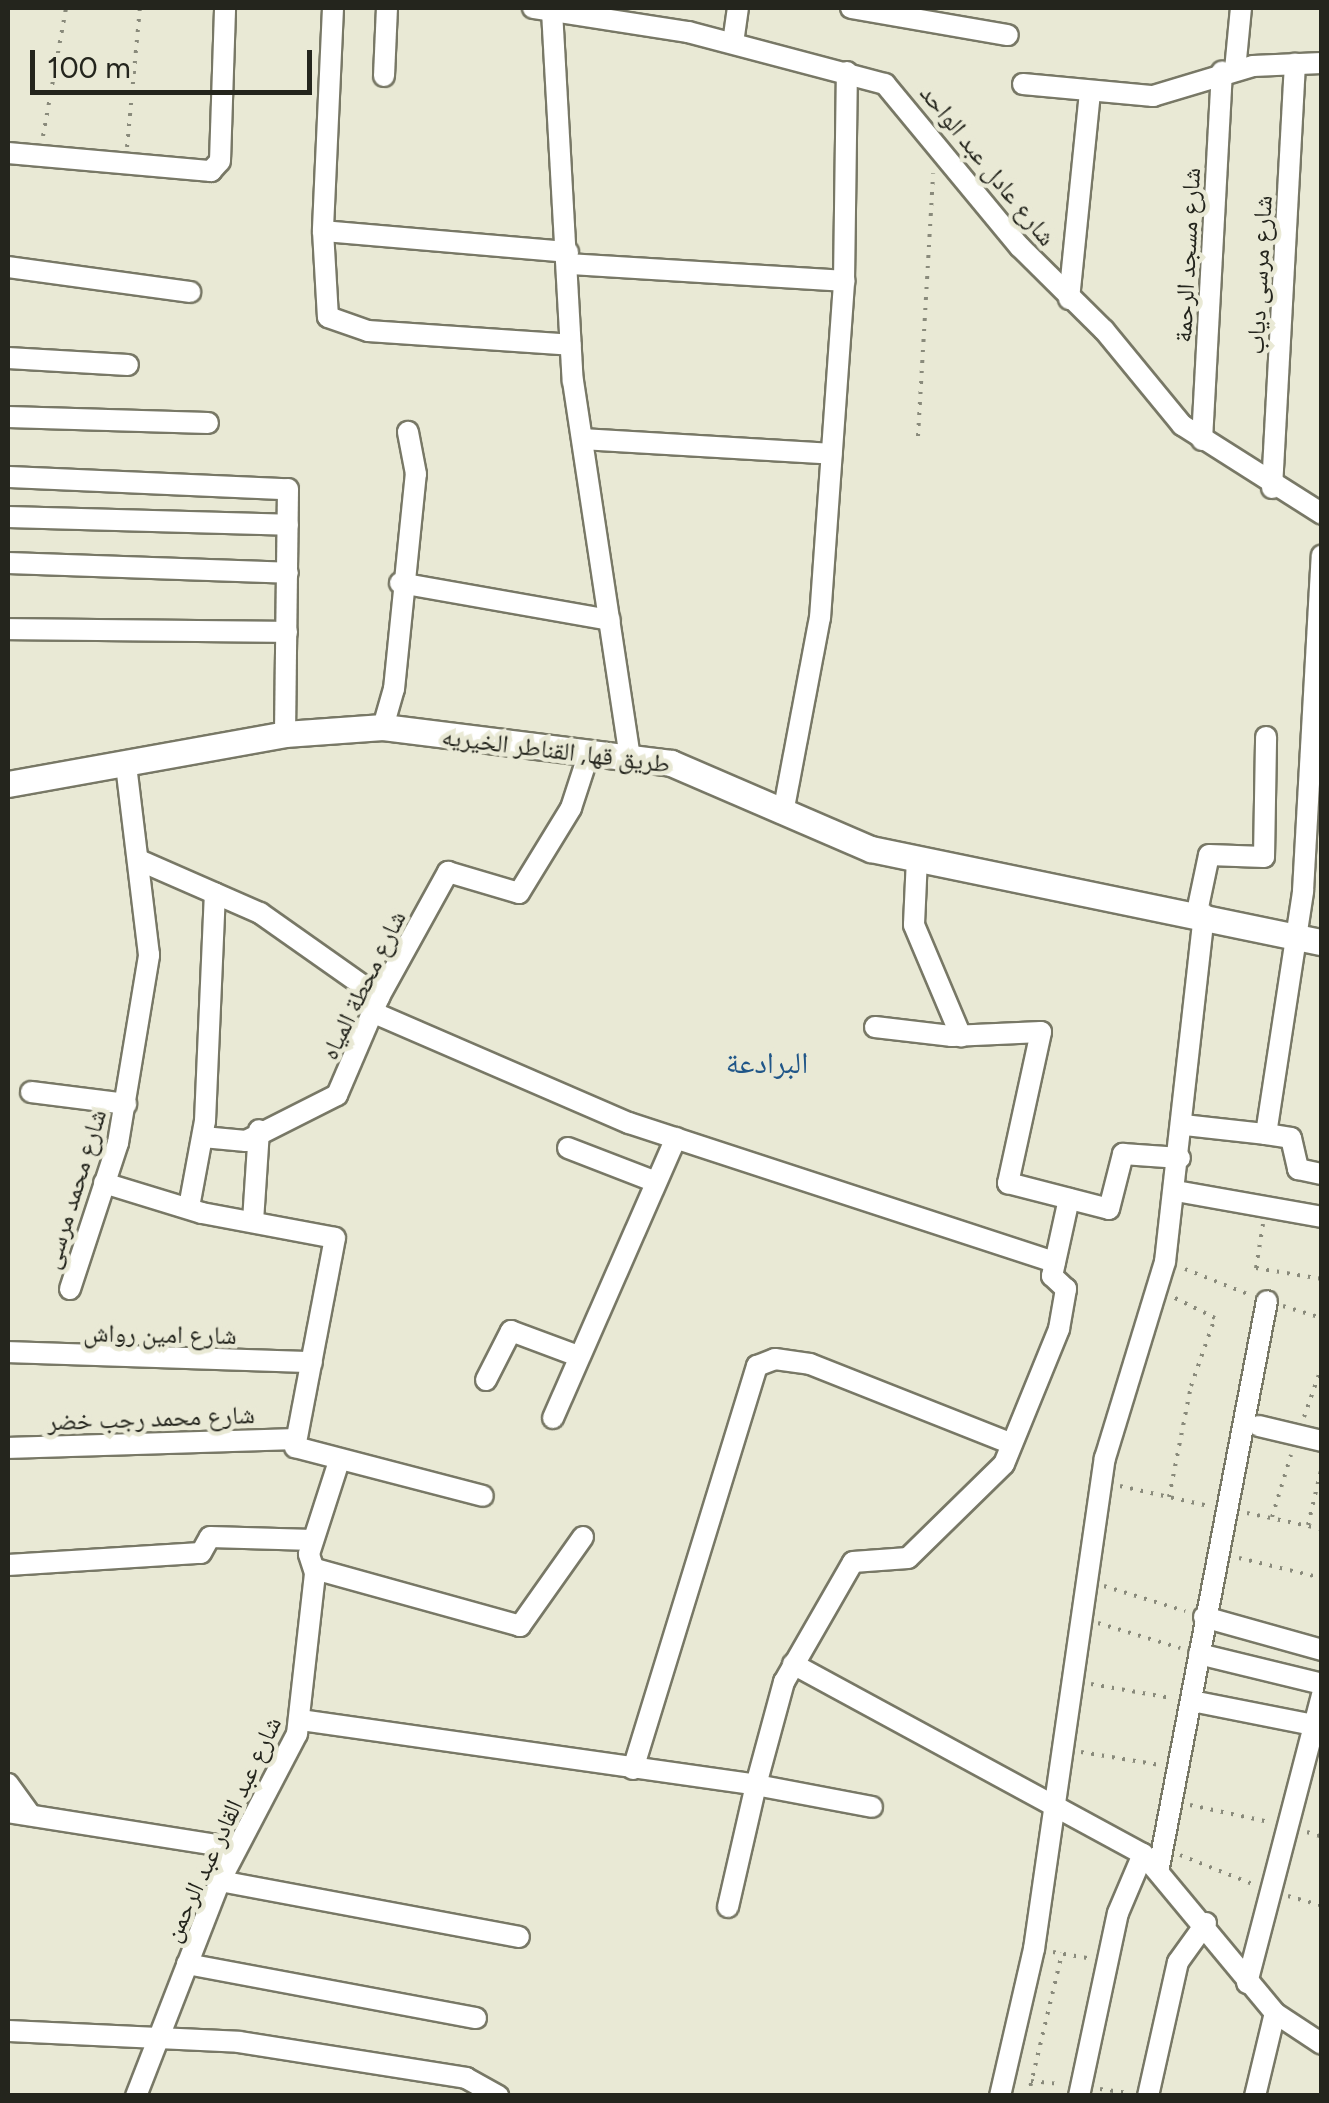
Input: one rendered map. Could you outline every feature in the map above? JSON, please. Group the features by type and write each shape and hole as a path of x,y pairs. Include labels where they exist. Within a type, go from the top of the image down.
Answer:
{"street":[{"path":"8,153 126,161 203,172 218,166 226,8"},
{"path":"334,8 324,308 341,325 571,345"},
{"path":"384,76 387,8"},
{"path":"538,8 568,258 571,345 630,758"},
{"name":"شارع عادل عبد الواحد","path":"538,8 614,14 886,84 1069,299 1202,440 1272,488 1322,514"},
{"path":"733,43 738,8"},
{"path":"851,8 1008,35"},
{"name":"شارع مسجد الرحمة","path":"1202,440 1229,71 1241,8"},
{"path":"1024,84 1153,96 1229,71 1322,63"},
{"name":"شارع مرسى دياب","path":"1272,488 1295,64"},
{"path":"783,814 820,618 844,281 847,72"},
{"path":"1069,299 1090,92"},
{"path":"324,231 568,258 844,281"},
{"path":"8,267 190,292"},
{"path":"8,358 128,365"},
{"path":"8,416 208,424"},
{"path":"383,727 394,689 400,583 416,474 408,432"},
{"path":"583,438 832,454"},
{"path":"8,477 285,488 292,496 288,525 286,734"},
{"path":"8,517 288,525"},
{"path":"1266,1134 1309,939 1322,556"},
{"path":"8,564 288,573"},
{"path":"400,583 610,620"},
{"path":"8,630 287,632"},
{"name":"طريق قها, القناطر الخيريه","path":"8,784 286,734 383,727 590,752 711,775 848,843 1201,913 1309,939"},
{"path":"1000,2096 1034,1949 1054,1802 1066,1750 1084,1579 1101,1482 1160,1290 1165,1262 1184,1124 1201,913 1210,855 1264,857 1266,737"},
{"name":"شارع محطة المياه","path":"203,1138 241,1142 337,1095 375,1004 448,872 457,868 520,893 571,808 590,752"},
{"name":"شارع محمد مرسى","path":"70,1289 126,1104 149,955 141,860 126,765"},
{"path":"917,858 914,925 962,1036"},
{"path":"141,860 273,921 375,1004 676,1138 1055,1262"},
{"path":"189,1208 203,1138 215,893"},
{"path":"875,1027 962,1036 1040,1032 1006,1180 1110,1209 1123,1154 1180,1158"},
{"path":"31,1092 126,1104"},
{"path":"1184,1124 1291,1138 1298,1169 1322,1174"},
{"path":"252,1221 259,1130"},
{"path":"553,1418 676,1138"},
{"path":"568,1148 656,1182"},
{"path":"104,1183 189,1208 338,1242 295,1439 298,1452 483,1496"},
{"path":"1176,1191 1322,1217"},
{"path":"728,1906 756,1785 793,1664 853,1562 911,1556 998,1474 1059,1329 1066,1292 1052,1278 1068,1199"},
{"path":"1081,2091 1108,1962 1155,1856 1173,1802 1223,1509 1268,1302"},
{"path":"486,1380 510,1331 578,1356"},
{"name":"شارع امين رواش","path":"8,1352 312,1362"},
{"path":"633,1770 757,1366 775,1359 810,1364 1012,1444"},
{"path":"1260,1426 1322,1442"},
{"name":"شارع محمد رجب خضر","path":"8,1448 295,1439"},
{"name":"شارع عبد القادر عبد الرحمن","path":"136,2096 220,1881 301,1720 315,1569 314,1540 338,1461"},
{"path":"8,1564 201,1553 210,1537 314,1540"},
{"path":"315,1569 520,1626 583,1537"},
{"path":"1204,1617 1322,1650"},
{"path":"1198,1654 1322,1684"},
{"path":"793,1664 1155,1856 1248,1983 1275,2012 1322,2044"},
{"path":"1248,1983 1322,1695"},
{"path":"1192,1701 1313,1725"},
{"path":"301,1720 756,1785 872,1806"},
{"path":"8,1784 29,1813"},
{"path":"8,1812 236,1848"},
{"path":"220,1881 520,1938"},
{"path":"1147,2096 1178,1962 1206,1923"},
{"path":"187,1964 476,2018"},
{"path":"1254,2096 1275,2012"},
{"path":"8,2031 160,2038 441,2073 498,2096"}],"path":[{"path":"39,155 66,8"},
{"path":"126,161 140,8"},
{"path":"918,436 936,144"},
{"path":"1265,1208 1256,1268 1322,1279"},
{"path":"1165,1262 1268,1302 1322,1318"},
{"path":"1160,1290 1216,1318 1191,1386 1169,1497"},
{"path":"1322,1366 1272,1517 1322,1528"},
{"path":"1308,1524 1322,1466"},
{"path":"1101,1482 1223,1509"},
{"path":"1216,1553 1322,1578"},
{"path":"1084,1579 1204,1617"},
{"path":"1079,1618 1198,1654"},
{"path":"1072,1680 1192,1701"},
{"path":"1066,1750 1180,1768"},
{"path":"1173,1802 1287,1825"},
{"path":"1155,1856 1322,1906"},
{"path":"1028,2096 1062,1953 1108,1962"},
{"path":"1031,2081 1081,2091 1147,2096"}],"district":[{"name":"البرادعة","path":"767,1063"}]}
